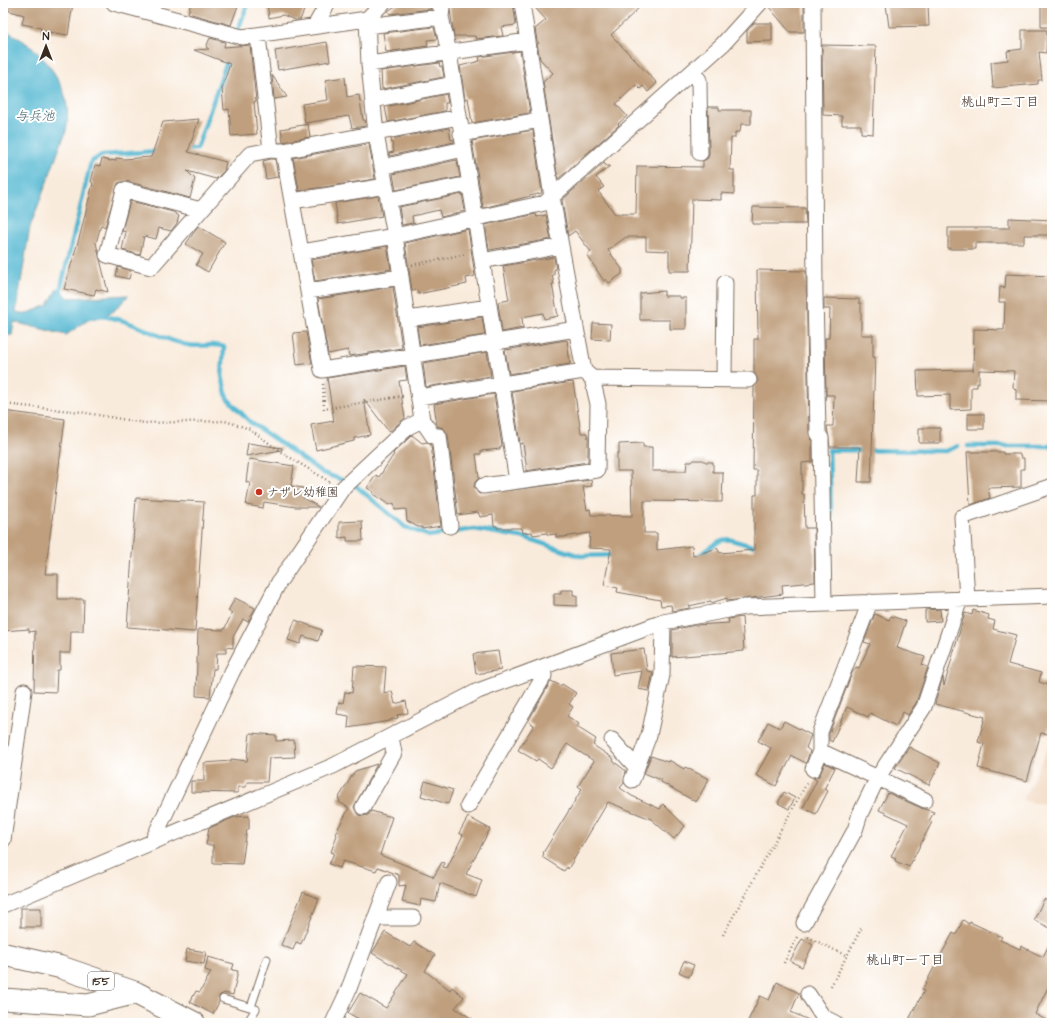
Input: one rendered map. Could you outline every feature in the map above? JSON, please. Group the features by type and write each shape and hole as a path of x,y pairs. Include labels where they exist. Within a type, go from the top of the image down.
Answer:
{"highway":[{"name":"155","path":"3,954 60,968 136,993 194,1023"}],"street":[{"path":"114,3 155,8 242,37 258,36 315,26 367,23 439,10 454,84 517,481"},
{"path":"315,26 328,3"},
{"path":"383,3 367,23 369,64 376,134 401,273 422,420 433,436 438,436 450,526"},
{"path":"483,486 597,470 598,404 576,329 552,197 522,3"},
{"path":"302,252 395,236 545,203 724,44 760,3"},
{"path":"813,3 815,302 818,433 821,438 824,603"},
{"path":"258,36 277,151 292,201 322,370 576,329"},
{"path":"369,64 528,41"},
{"path":"693,72 699,80 700,153"},
{"path":"372,100 454,84"},
{"path":"201,210 124,190 107,255 151,267 201,210 250,154 277,151 376,134 459,117"},
{"path":"461,134 540,120"},
{"path":"382,167 464,149"},
{"path":"292,201 469,184"},
{"path":"481,256 561,246"},
{"path":"308,291 401,273"},
{"path":"724,380 725,283"},
{"path":"408,319 489,306"},
{"path":"418,395 588,374 749,380"},
{"path":"152,842 232,672 279,582 342,489 408,427 422,420"},
{"path":"802,928 855,830 860,814 878,777 924,707 964,599 962,517 1052,486"},
{"path":"3,905 333,766 478,691 663,622 745,607 1052,596"},
{"path":"813,769 820,751 820,732 870,602"},
{"path":"612,740 635,774 649,734 662,675 663,622"},
{"path":"468,806 544,676 543,667"},
{"path":"3,840 24,691"},
{"path":"363,807 394,752 391,737"},
{"path":"820,751 925,800"},
{"path":"333,1023 348,992 389,882"},
{"path":"376,918 413,918"},
{"path":"3,999 88,1005 136,993"},
{"path":"808,994 823,1017 835,1023"}],"lane":[{"path":"251,1007 267,959"},
{"path":"223,999 256,1008 247,1023"}],"path":[{"path":"401,273 481,256"},
{"path":"322,370 324,409 418,395"},
{"path":"3,404 81,412 144,423 225,421 250,429 281,452 342,489"},
{"path":"723,935 795,801 800,798 813,769"},
{"path":"831,986 862,927"},
{"path":"784,963 802,928 847,956"}],"shaded area":[{"path":"1052,740 1052,805 1022,801"}],"water":[{"name":"与兵池","path":"3,30 23,41 51,68 63,89 67,112 66,131 30,227 16,312 27,314 48,305 57,289 62,291 69,298 129,295 114,311 100,318 88,320 66,335 14,322 12,335 3,336"}],"building":[{"path":"3,3 73,3 68,35 41,31 41,28 22,24 24,15 3,9"},
{"path":"191,3 239,3 231,25 188,13"},
{"path":"267,3 293,3 305,8 300,20 295,20 283,15 269,18"},
{"path":"400,3 429,3 431,9 390,14 388,11"},
{"path":"449,3 513,3 516,25 501,27 503,36 476,39 475,36 454,36"},
{"path":"531,3 644,3 611,35 657,83 648,92 643,86 640,89 636,85 616,104 627,116 618,124 619,125 558,179 543,82 553,73 540,59 537,44 539,43 537,41 535,29 546,20"},
{"path":"769,3 804,3 804,32 790,32 768,6"},
{"path":"1041,3 1052,3 1052,27 1041,27"},
{"path":"886,4 928,4 929,26 889,27"},
{"path":"754,23 772,23 772,41 747,42 747,31"},
{"path":"434,27 437,39 427,40 428,46 386,52 383,33"},
{"path":"1022,30 1047,30 1046,53 1039,52 1042,80 1038,80 1038,84 993,88 991,62 1008,60 1007,51 1022,49"},
{"path":"210,38 225,42 224,47 250,45 256,101 254,102 257,134 231,136 229,109 224,110 222,88 230,64 194,50 209,49 206,47"},
{"path":"327,42 330,61 278,70 275,51"},
{"path":"822,45 876,46 873,134 861,133 861,125 842,125 842,116 823,115"},
{"path":"520,51 530,113 472,123 468,98 465,99 460,66 480,61 479,57"},
{"path":"439,63 440,67 442,66 444,77 382,89 381,71"},
{"path":"272,75 287,97 274,99"},
{"path":"345,77 347,97 359,95 363,120 365,120 366,126 352,128 349,116 305,123 302,104 328,100 325,80"},
{"path":"446,94 448,103 445,103 445,111 388,122 385,107"},
{"path":"708,107 719,107 719,110 751,110 751,124 741,124 740,132 735,132 735,138 731,138 730,170 734,170 734,194 721,193 721,200 692,199 690,271 669,271 669,251 646,250 646,237 626,237 608,250 622,269 622,274 609,283 606,279 604,281 587,255 591,252 575,231 568,236 562,200 604,163 606,166 610,166 596,177 604,187 598,191 615,214 636,214 637,166 703,167 703,161 708,158 709,153"},
{"path":"199,119 188,152 226,162 224,171 216,179 187,171 195,179 190,198 126,181 118,183 105,227 101,225 96,243 108,292 96,289 94,295 64,289 93,183 91,182 95,165 100,166 102,159 116,161 116,158 124,159 151,157 163,122"},
{"path":"308,124 310,137 283,142 281,129"},
{"path":"449,128 451,140 454,139 454,142 389,156 389,153 394,152 391,139"},
{"path":"533,130 542,193 483,208 472,141"},
{"path":"369,144 375,179 299,191 293,158"},
{"path":"275,159 278,177 266,179 263,161"},
{"path":"457,160 460,177 396,190 393,174"},
{"path":"462,194 465,211 441,217 439,210 412,216 413,223 402,225 399,207"},
{"path":"378,196 382,216 338,224 335,203"},
{"path":"130,201 173,212 179,216 177,223 171,231 159,228 156,239 144,236 140,255 122,250 126,232 122,231"},
{"path":"753,207 805,208 806,224 752,224"},
{"path":"536,214 537,217 546,215 551,239 489,250 485,225"},
{"path":"1009,218 1052,220 1052,235 1024,235 1024,243 975,243 975,249 948,249 948,228 1009,228"},
{"path":"198,226 225,242 208,272 196,265 203,254 186,244"},
{"path":"468,229 475,276 466,278 467,284 418,294 417,290 412,291 405,243"},
{"path":"387,246 391,269 315,281 311,260"},
{"path":"554,257 556,269 554,270 554,275 552,275 554,284 552,284 558,316 544,319 543,313 522,317 523,328 502,332 498,302 509,300 503,266"},
{"path":"118,267 131,271 129,279 116,276"},
{"path":"757,270 806,271 809,433 812,441 812,462 802,463 802,494 804,494 805,528 814,528 815,582 782,585 783,594 727,601 727,598 711,603 711,601 689,606 690,608 672,611 671,605 661,606 660,600 617,592 618,588 604,585 611,549 589,548 590,533 563,537 556,537 556,534 548,535 547,533 533,535 532,532 523,533 522,528 497,528 497,526 494,526 493,515 480,517 478,512 458,515 448,435 443,428 437,426 434,404 494,394 502,446 500,449 481,451 481,454 476,454 479,478 475,482 474,487 479,494 591,480 592,486 583,487 587,510 590,509 591,515 632,516 631,471 617,471 617,453 619,453 619,444 643,443 643,447 652,447 652,471 686,471 687,462 703,460 706,462 713,462 713,472 722,472 723,475 722,502 644,501 644,533 657,533 657,550 692,546 693,556 717,548 720,553 754,550 754,495 757,495 757,470 753,470 754,387 758,380 754,372 754,339 758,339"},
{"path":"1006,274 1052,276 1052,401 1016,400 1016,390 1013,387 1014,371 979,370 979,383 977,383 977,387 971,387 971,409 950,410 950,395 918,396 917,371 974,370 974,329 1004,330 1005,302 999,302 1000,287 1005,288"},
{"path":"393,287 402,348 349,356 348,350 328,354 318,299"},
{"path":"664,291 664,296 680,296 680,298 686,298 686,329 670,329 670,320 640,320 640,293"},
{"path":"824,298 859,299 859,303 861,303 861,335 873,335 873,357 875,357 871,482 858,482 860,447 830,447 827,426 833,426 834,395 826,395 825,338 829,338 830,309 824,309"},
{"path":"482,317 485,335 420,345 417,327"},
{"path":"593,323 611,324 610,340 592,339"},
{"path":"306,332 312,363 297,365 293,333"},
{"path":"567,340 570,364 509,374 505,350"},
{"path":"487,352 491,376 426,387 423,363"},
{"path":"405,366 407,380 399,381 405,418 389,432 364,399 370,435 354,438 354,441 316,450 311,425 334,421 327,378"},
{"path":"573,382 581,433 587,433 588,438 588,462 525,471 527,470 523,443 520,444 512,391"},
{"path":"3,411 65,419 45,574 58,574 58,599 84,599 83,631 71,631 70,653 60,653 60,670 57,670 56,692 34,691 35,631 29,632 29,629 3,631"},
{"path":"968,414 984,414 984,429 968,429"},
{"path":"919,428 940,428 940,443 919,443"},
{"path":"412,435 422,443 427,442 431,445 441,526 422,529 422,527 418,527 407,521 406,509 395,510 394,503 389,505 367,488 376,475 379,477 394,454 393,453"},
{"path":"248,443 282,448 282,450 246,456"},
{"path":"967,452 1003,452 1003,454 1020,454 1021,458 1024,458 1024,469 1021,469 1021,487 988,488 990,498 970,505"},
{"path":"249,459 294,466 291,486 303,488 302,497 319,507 296,507 264,502 263,508 246,505 250,483 246,482"},
{"path":"136,498 204,502 195,632 127,627"},
{"path":"362,521 363,541 347,541 347,537 339,538 339,522"},
{"path":"561,590 573,590 573,595 577,595 577,606 554,605 554,594 561,594"},
{"path":"235,598 255,608 248,622 243,619 233,637 233,648 226,647 226,653 217,653 216,669 213,669 210,697 196,696 198,629 224,630 232,613 228,611"},
{"path":"940,609 941,621 925,622 925,610"},
{"path":"973,610 989,615 988,619 995,621 993,629 1016,635 1008,664 1041,673 1039,682 1052,686 1049,703 1052,704 1052,718 1047,734 1041,733 1027,781 978,768 984,744 978,742 985,717 935,704 943,677 944,686 965,613 972,615"},
{"path":"875,614 889,620 891,616 906,621 897,648 925,657 922,665 928,667 916,703 908,715 903,712 896,726 870,713 868,717 847,707 832,742 829,740 829,734 852,673 856,667 859,668 870,644 864,642"},
{"path":"742,617 744,651 672,657 672,630 695,625 729,623 728,619"},
{"path":"295,620 322,630 318,641 303,636 300,644 288,640"},
{"path":"644,649 647,671 653,672 649,691 638,689 642,671 613,675 611,653"},
{"path":"498,651 501,670 476,674 473,654"},
{"path":"354,666 386,667 384,693 392,691 395,704 406,701 408,713 397,715 398,718 390,721 348,728 349,716 337,714 339,702 343,703 345,692 352,693"},
{"path":"551,681 561,686 562,684 576,693 569,704 573,707 567,716 579,724 577,727 596,739 593,745 614,759 613,761 626,771 624,783 620,788 632,796 660,809 663,804 685,826 674,839 651,819 608,802 568,869 567,867 564,871 542,857 582,789 578,786 594,761 567,744 551,768 538,759 536,761 518,750 534,725 529,722 530,718"},
{"path":"784,721 811,735 806,748 810,751 806,763 792,756 776,786 756,775 771,748 758,741 768,722 780,728"},
{"path":"250,733 276,735 276,741 294,740 295,757 269,758 267,782 247,782 246,787 238,787 238,793 191,792 191,781 204,781 204,763 231,761 231,759 247,761"},
{"path":"909,747 940,763 929,785 895,768"},
{"path":"651,756 668,762 669,760 684,769 685,767 709,779 696,802 661,782 661,780 644,773"},
{"path":"825,763 835,768 824,789 828,791 816,814 803,808 817,780 813,778 819,776"},
{"path":"377,764 354,807 358,815 368,815 371,811 392,817 380,855 433,876 433,878 442,862 444,863 443,867 447,868 463,835 459,833 468,817 490,829 466,874 482,880 476,897 440,883 436,902 421,899 420,906 402,902 406,885 399,886 399,875 378,867 376,871 343,861 340,868 329,864 334,853 331,852 337,835 335,834 349,808 339,802 340,800 338,799 355,771"},
{"path":"425,781 453,790 448,804 421,796"},
{"path":"784,792 795,798 789,809 778,803"},
{"path":"888,793 921,808 934,812 929,821 932,822 909,867 895,861 896,858 891,856 908,824 879,810"},
{"path":"249,816 249,829 247,829 242,864 213,863 213,845 206,845 209,828 235,817"},
{"path":"303,892 319,899 301,944 296,942 293,950 281,945"},
{"path":"1044,899 1052,903 1052,929 1034,920"},
{"path":"21,908 41,908 41,927 21,927"},
{"path":"963,920 969,924 970,922 1002,937 1000,940 1020,949 1021,946 1043,957 1052,938 1052,979 1035,1014 1051,1023 907,1023 936,964 953,933 956,935"},
{"path":"385,932 410,947 414,942 435,955 425,971 450,990 452,987 464,997 455,1008 479,1023 366,1023 348,1013 360,993 386,1008 408,974 372,953"},
{"path":"802,939 813,945 802,967 790,961"},
{"path":"187,949 206,952 204,964 185,961"},
{"path":"208,957 234,964 232,970 238,971 233,995 224,993 219,996 219,1002 213,1014 190,1002 196,991 200,992 211,972 205,970"},
{"path":"684,961 694,965 689,977 679,972"},
{"path":"777,982 799,993 791,1012 815,1023 747,1023 760,996 769,1000"}],"waterway":[{"path":"238,30 248,3"},
{"path":"184,149 197,148 228,58"},
{"path":"59,296 91,162 102,155 159,151"},
{"path":"98,316 121,320 165,338 192,346 215,345 224,347 222,376 227,398 250,422 323,473 343,480"},
{"path":"832,547 829,450 946,451 958,446"},
{"path":"968,446 1052,446"},
{"path":"356,486 405,527 429,536 474,529 526,538 580,556 615,555"},
{"path":"700,555 718,542 729,539 760,547"}],"place":[{"name":"ナザレ幼稚園","path":"259,492"}],"district":[{"name":"桃山町二丁目","path":"1000,102"},
{"name":"桃山町一丁目","path":"905,960"}]}
